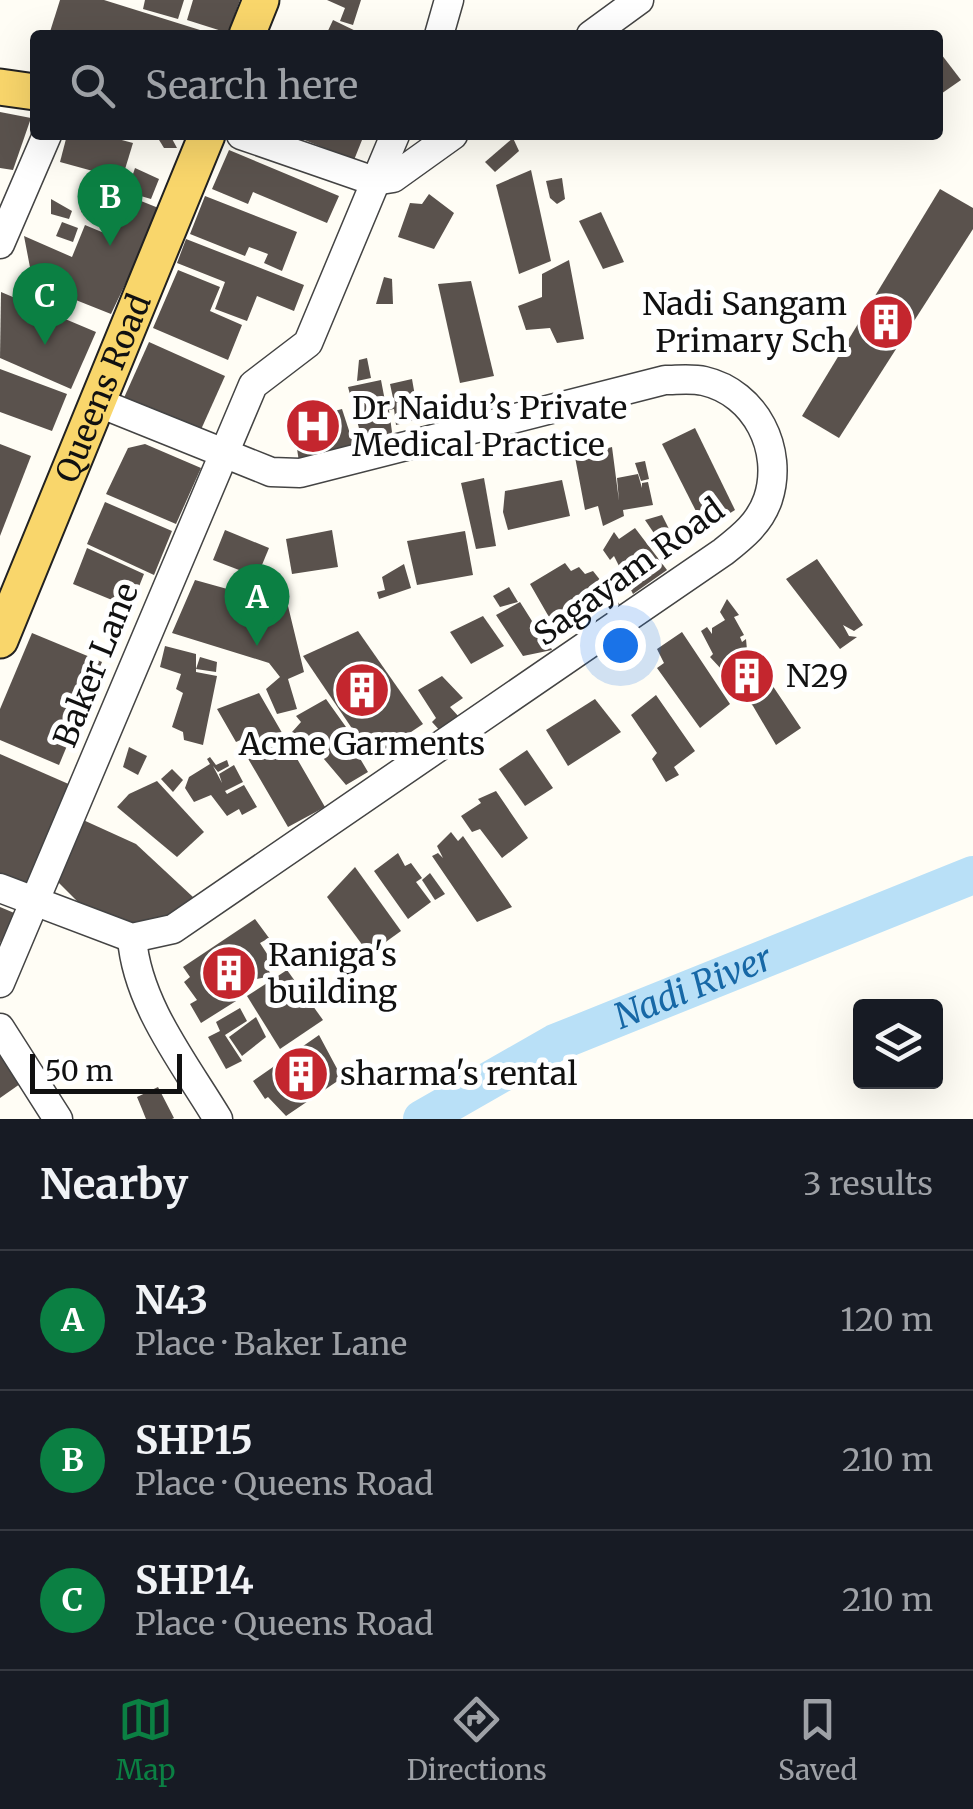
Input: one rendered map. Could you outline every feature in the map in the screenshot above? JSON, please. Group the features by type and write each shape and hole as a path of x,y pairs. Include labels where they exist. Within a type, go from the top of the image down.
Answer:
{"main road":[{"path":"249,30 260,0"},
{"path":"0,87 30,91"},
{"name":"Queens Road","path":"0,640 11,584 96,402 205,140"}],"street":[{"path":"440,30 449,0"},
{"path":"598,30 640,0"},
{"path":"0,244 45,140"},
{"path":"255,140 374,182 393,178 446,140"},
{"name":"Baker Lane","path":"0,983 252,384 308,344 393,140"},
{"name":"Sagayam Road","path":"96,402 271,472 300,473 665,380 704,381 734,394 749,408 770,444 773,471 768,500 751,530 723,552 192,917 148,938 132,938"},
{"path":"0,888 132,938 135,970 146,995 218,1119"},
{"path":"0,1028 58,1119"}],"building":[{"path":"60,0 104,0 200,30 51,30"},
{"path":"145,0 184,0 178,19 143,9"},
{"path":"193,0 240,0 229,30 187,20"},
{"path":"327,0 361,0 353,25 340,21 345,8"},
{"path":"333,20 354,30 328,30"},
{"path":"943,57 961,80 943,93"},
{"path":"0,112 30,118 13,170 0,168"},
{"path":"66,140 133,143 122,179 60,162"},
{"path":"159,140 173,140 177,148 164,148"},
{"path":"304,140 362,140 354,160"},
{"path":"514,140 519,151 495,172 485,162"},
{"path":"229,150 339,196 327,223 253,192 248,204 212,189"},
{"path":"135,168 159,179 151,199 127,192"},
{"path":"531,170 551,261 519,274 496,185"},
{"path":"562,178 565,199 557,204 550,198 546,181"},
{"path":"91,189 105,195 94,218 81,212"},
{"name":"Nadi Sangam Primary Sch","path":"940,189 973,208 973,229 839,438 802,416"},
{"path":"429,194 454,213 434,249 398,237 410,203 422,204"},
{"path":"126,195 161,209 111,314 33,283 24,236 72,257 85,225 109,235"},
{"path":"205,196 297,232 282,271 264,263 268,254 249,247 245,256 190,234"},
{"path":"51,199 72,211 69,219 51,214"},
{"path":"601,212 624,262 603,269 579,221"},
{"path":"62,222 78,228 73,242 56,236"},
{"path":"186,239 304,285 294,311 257,296 247,321 215,309 225,282 177,263"},
{"path":"569,260 584,339 557,343 550,328 526,330 518,306 542,297 542,274"},
{"path":"178,270 220,287 210,311 242,325 228,360 153,328"},
{"path":"384,277 392,279 393,304 376,304"},
{"path":"471,281 494,376 460,383 438,284"},
{"path":"1,292 96,332 71,389 0,358"},
{"path":"149,342 225,376 199,434 123,400"},
{"path":"367,358 371,378 357,381 359,360"},
{"path":"0,369 67,394 52,431 0,412"},
{"path":"412,379 419,419 396,425 394,409 389,410 392,432 384,443 364,447 348,387 381,380 385,401 393,398 390,384"},
{"path":"342,409 355,449 299,462 293,422"},
{"path":"695,428 735,510 705,529 662,444"},
{"path":"0,444 31,456 0,536"},
{"path":"145,444 201,468 176,524 106,494 128,448"},
{"path":"612,447 619,501 617,478 638,474 642,488 642,483 648,482 653,505 623,510 624,516 603,526 598,506 585,510 575,457"},
{"path":"645,461 649,479 641,481 635,463"},
{"path":"484,478 496,546 476,549 461,483"},
{"path":"562,480 570,516 508,530 503,512 505,491"},
{"path":"105,502 172,531 154,575 87,544"},
{"path":"662,515 672,535 660,542 645,520"},
{"path":"635,528 667,570 633,594 614,556 610,560 603,550 614,532 619,539"},
{"path":"225,530 269,548 257,577 213,560"},
{"path":"332,530 338,567 292,574 286,539"},
{"path":"465,531 473,575 417,585 407,541"},
{"path":"87,548 144,574 126,619 109,609 112,600 73,584"},
{"path":"817,559 863,625 854,631 843,625 849,636 857,637 840,649 786,579"},
{"path":"565,563 571,571 579,567 585,574 593,571 625,611 615,617 606,607 597,612 584,596 568,607 577,617 557,631 530,584"},
{"path":"404,564 411,588 379,599 377,592 385,590 382,577"},
{"path":"195,580 288,606 304,672 288,679 297,709 277,714 266,689 280,677 269,663 172,633"},
{"path":"509,587 518,602 500,607 493,596"},
{"name":"N29","path":"727,599 739,615 734,617 744,635 740,637 742,642 746,639 747,650 751,648 763,665 760,667 801,728 776,745 753,706 747,699 741,703 730,687 735,684 710,657 713,654 701,631 707,627 712,634 712,628 725,620 720,612"},
{"path":"520,602 552,650 523,656 496,615"},
{"path":"483,616 504,646 471,664 450,632"},
{"name":"Acme Garments","path":"358,631 423,724 372,758 303,656"},
{"path":"682,632 730,704 700,728 657,668 664,663 657,649"},
{"path":"32,633 102,662 59,765 0,740 0,709"},
{"path":"165,646 196,654 196,672 217,676 203,745 184,740 183,732 172,727 183,693 176,689 181,674 160,667"},
{"path":"200,657 217,662 216,672 196,669"},
{"path":"442,676 463,698 450,707 460,718 442,733 432,722 436,718 418,690"},
{"path":"259,693 325,807 288,827 243,750 251,747 245,738 236,742 217,709"},
{"path":"656,695 695,751 674,767 679,775 666,782 652,759 657,753 631,715"},
{"path":"326,699 361,748 355,750 368,772 346,785 307,739 300,745 292,732 301,722 296,716"},
{"path":"595,699 621,732 568,766 546,730"},
{"path":"129,747 147,756 138,775 123,767"},
{"path":"527,750 553,788 525,806 499,769"},
{"path":"0,754 80,789 38,888 0,874"},
{"path":"210,757 216,765 227,760 229,766 218,772 213,766 222,783 219,774 234,765 243,782 225,791 227,794 244,785 257,807 242,815 239,809 227,816 211,795 194,802 185,788 189,777 210,764"},
{"path":"172,769 183,780 173,792 161,779"},
{"path":"157,781 204,832 177,857 117,807 129,794"},
{"path":"496,791 528,838 502,858 480,829 472,832 461,816 481,803 478,799"},
{"path":"81,819 136,844 193,897 196,906 179,916 134,924 79,903 57,881"},
{"path":"451,832 458,841 463,836 512,907 477,922 432,856 438,853 443,858 437,846"},
{"path":"398,853 405,866 411,863 422,878 416,882 431,902 408,919 374,871"},
{"path":"355,867 401,931 369,954 327,897"},
{"path":"430,873 445,894 435,900 422,880"},
{"path":"0,907 19,915 0,943"},
{"name":"Raniga's building","path":"255,919 269,938 260,943 273,963 269,971 272,976 252,980 249,976 229,989 236,1001 201,1023 190,1004 197,1000 184,982 190,977 183,967"},
{"path":"287,970 323,1020 280,1049 247,996"},
{"path":"240,1008 247,1021 225,1035 242,1061 226,1069 208,1037 220,1031 216,1022"},
{"path":"256,1017 266,1037 242,1056 229,1037"},
{"path":"0,1034 20,1084 0,1098"},
{"name":"sharma's rental","path":"319,1035 342,1078 286,1116 268,1097 265,1099 253,1081"},
{"path":"158,1087 172,1119 146,1119 137,1097"}],"waterway":[{"name":"Nadi River","path":"422,1119 555,1043 973,875"}],"place":[{"name":"SHP15","path":"110,246"},
{"name":"Nadi Sangam Primary Sch","path":"886,322"},
{"name":"SHP14","path":"45,345"},
{"name":"Dr Naidu’s Private Medical Practice","path":"313,426"},
{"name":"N43","path":"257,646"},
{"name":"N29","path":"747,676"},
{"name":"Acme Garments","path":"362,690"},
{"name":"Raniga's building","path":"229,973"},
{"name":"sharma's rental","path":"301,1074"}]}
